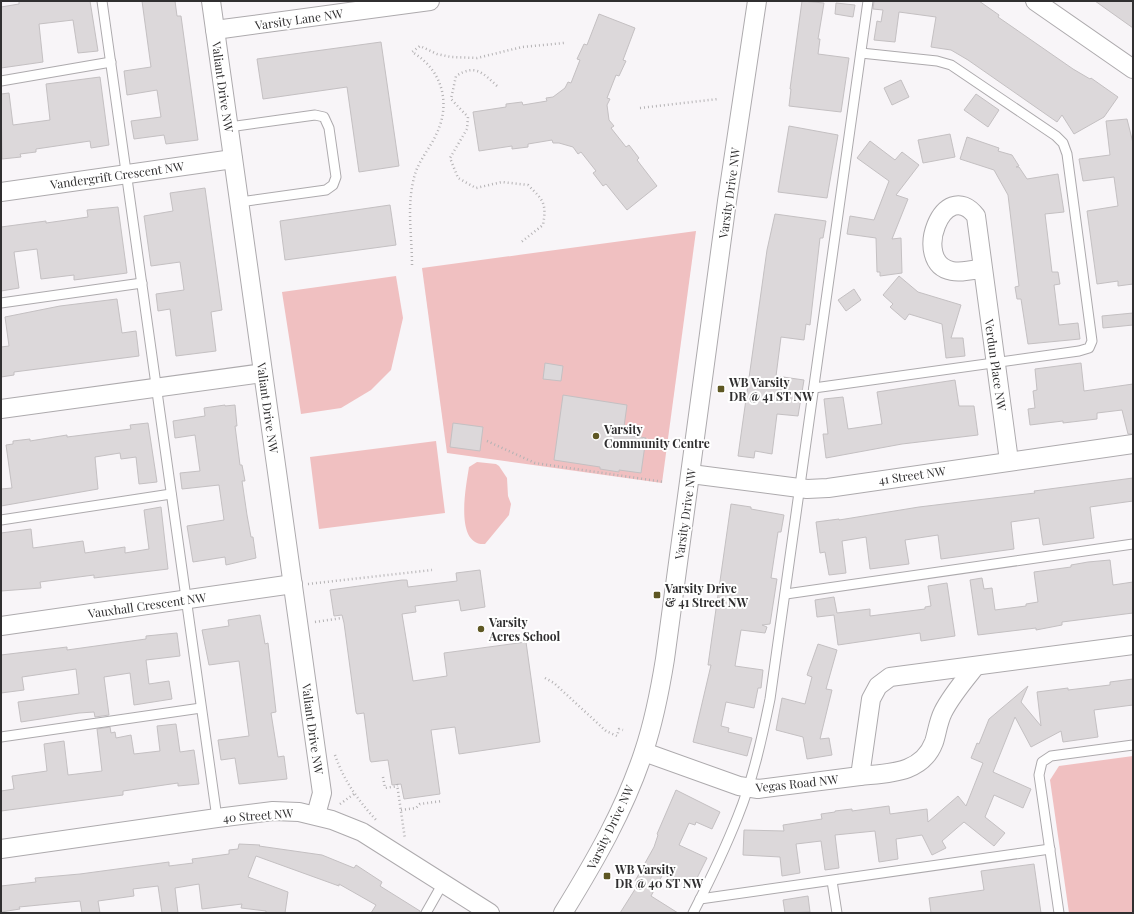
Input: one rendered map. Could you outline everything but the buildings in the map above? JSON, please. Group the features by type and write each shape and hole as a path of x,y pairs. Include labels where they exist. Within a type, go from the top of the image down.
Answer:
{"street":[{"name":"Valiant Drive NW","path":"211,1 263,373 300,584 322,793 316,815"},
{"name":"Varsity Lane NW","path":"215,30 430,1"},
{"name":"Varsity Drive NW","path":"563,913 602,848 624,804 644,752 658,698 665,659 691,474 727,201 757,1"},
{"path":"1035,1 1133,69"},
{"name":"Vandergrift Crescent NW","path":"1,192 233,159"},
{"name":"Verdun Place NW","path":"983,268 1009,461"},
{"path":"1,409 263,373"},
{"name":"41 Street NW","path":"691,474 799,488 828,488 1133,444"},
{"name":"Vauxhall Crescent NW","path":"1,626 300,584"},
{"path":"860,776 871,699 878,686 890,677 975,667 1133,644"},
{"name":"Vegas Road NW","path":"644,752 748,788 765,790 901,771 919,763 933,744 942,714 952,696 975,667"},
{"name":"40 Street NW","path":"1,849 216,818 273,811 299,812 316,815 362,832 490,913"}],"lane":[{"path":"102,1 216,818"},
{"path":"693,913 738,816 748,788 770,699 786,594 799,488 868,1"},
{"path":"814,388 1079,351 1089,348 1092,341 1067,154 1062,143 1050,132 951,65 937,61 861,53"},
{"path":"1,81 111,62"},
{"path":"229,127 315,115 324,117 329,128 336,177 333,185 326,190 240,202"},
{"path":"1,303 142,283"},
{"path":"1,520 171,494"},
{"path":"786,594 1133,544"},
{"path":"1,736 201,708"},
{"path":"1059,913 1039,769 1042,762 1051,756 1133,745"},
{"path":"700,899 1050,849"},
{"path":"832,880 837,913"},
{"path":"426,913 443,883"}],"path":[{"path":"412,265 409,215 412,188 415,173 437,135 442,120 444,96 441,86 432,69 412,52 420,46 437,54 451,57 476,58 522,46 564,43"},
{"path":"497,86 481,71 466,70 456,76 451,99 468,116 467,129 450,158 458,178 476,188 502,182 528,185 540,197 546,209 543,225 520,243"},
{"path":"640,108 718,98"},
{"path":"487,441 535,463 664,482"},
{"path":"300,584 432,570"},
{"path":"313,622 342,618"},
{"path":"545,678 554,683 606,731 617,736 619,729 623,730"},
{"path":"333,752 345,780 354,794 380,825"},
{"path":"383,777 385,788 398,785 405,842"},
{"path":"340,804 354,794"},
{"path":"401,810 416,808 420,804 442,801"}],"shaded area":[{"path":"696,231 662,483 447,453 422,268"},
{"path":"396,276 403,318 391,370 371,390 341,408 301,414 282,292"},
{"path":"436,441 445,513 319,529 310,457"},
{"path":"477,462 496,464 499,466 507,478 508,496 511,504 509,515 485,544 475,542 469,535 464,513 469,467"},
{"path":"1133,756 1133,913 1069,913 1050,780 1059,766"}],"place":[{"name":"WB Varsity DR @ 41 ST NW","path":"721,389"},
{"name":"Varsity Community Centre","path":"596,436"},
{"name":"Varsity Drive & 41 Street NW","path":"657,595"},
{"name":"Varsity Acres School","path":"481,629"},
{"name":"WB Varsity DR @ 40 ST NW","path":"607,876"}]}
